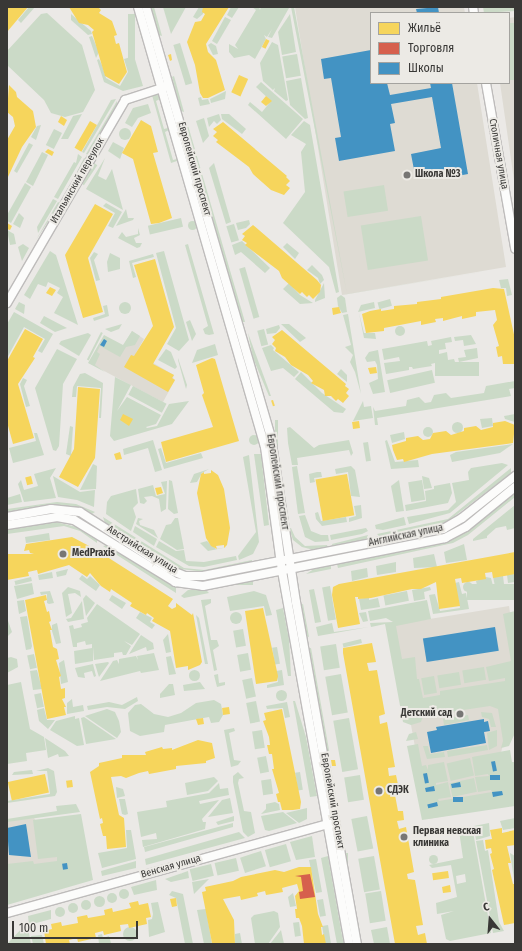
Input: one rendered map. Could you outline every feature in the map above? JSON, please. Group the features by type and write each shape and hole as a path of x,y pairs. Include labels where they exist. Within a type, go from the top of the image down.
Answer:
{"street":[{"name":"Европейский проспект","path":"138,7 165,87 271,438 286,570 331,823 349,944"},
{"name":"Европейский проспект","path":"146,7 165,87"},
{"name":"Столичная улица","path":"486,84 515,248"},
{"name":"Итальянский переулок","path":"7,303 124,100 165,87"},
{"name":"Английская улица","path":"285,561 443,529 462,518 515,476"},
{"name":"Английская улица","path":"286,570 445,538 466,527 515,487"},
{"name":"Австрийская улица","path":"7,517 51,509 80,512 170,570 185,576 213,575 285,561"},
{"name":"Австрийская улица","path":"7,525 57,517 74,520 183,584 213,585 286,570"},
{"name":"Европейский проспект","path":"331,823 357,944"},
{"name":"Венская улица","path":"7,913 331,823"}],"shaded area":[{"name":"Школа №3","path":"295,7 464,7 465,12 370,12 370,84 477,84 506,267 342,295"},
{"path":"515,17 515,187 500,84 510,84 510,18"},
{"path":"132,331 144,339 136,353 174,375 173,378 175,380 163,402 89,363 104,336 123,346"},
{"name":"Детский сад","path":"509,606 515,647 511,711 499,761 506,805 428,819 393,625"},
{"path":"34,818 72,871 7,889 7,821"}],"green space":[{"path":"29,7 35,7 21,23 18,20"},
{"path":"151,7 154,7 162,36 159,35"},
{"path":"163,7 186,7 171,34"},
{"path":"199,7 203,7 203,14 197,19 193,17"},
{"path":"231,7 239,7 232,18 227,15"},
{"path":"252,7 259,7 260,10 261,7 289,8 272,38 268,37 272,29 267,37 264,35 266,39 255,59 249,55 234,58 229,52 229,44 238,49 235,45 256,10"},
{"path":"291,7 294,7 347,294"},
{"path":"483,7 515,7 515,11 484,12"},
{"path":"47,13 82,45 95,90 83,112 65,117 51,113 44,100 7,65 7,51 41,14"},
{"path":"71,14 91,31 92,34 88,35 71,20"},
{"path":"128,14 135,14 135,83 128,83"},
{"path":"290,14 296,52 282,55 278,32"},
{"path":"225,17 231,20 217,44 212,41"},
{"path":"510,23 515,23 515,80 510,80"},
{"path":"92,36 99,52 96,58 89,37"},
{"path":"272,42 278,45 288,100 286,101 274,91 275,88 273,90 263,81 260,63"},
{"path":"180,43 192,83 186,85 173,45"},
{"path":"211,43 216,46 218,54 213,55 208,45"},
{"path":"297,54 301,76 286,78 282,57"},
{"path":"134,56 143,86 123,91 104,82 97,60 99,59 102,65 106,78 120,86 128,72 124,59"},
{"path":"174,76 184,112 181,111 172,77"},
{"path":"301,78 308,118 305,119 290,105 286,81"},
{"path":"261,82 303,119 286,139 248,105 250,102 262,112 271,101 256,87"},
{"path":"226,91 225,99 211,103 210,99"},
{"path":"152,95 158,95 160,99 156,101 164,129 168,128 169,130 165,132 173,160 177,159 177,161 171,163"},
{"path":"201,97 202,100 208,99 210,104 200,106 198,98"},
{"path":"116,99 84,153 82,152 111,100"},
{"path":"117,101 117,104 88,155 86,154"},
{"path":"148,104 151,113 138,118 132,127 125,123 133,108"},
{"path":"82,114 68,139 61,139 73,116"},
{"path":"219,114 221,120 217,124 214,121 209,127 207,118"},
{"path":"221,114 229,114 246,129 242,134 222,119"},
{"path":"204,118 209,136 203,143 196,121"},
{"path":"304,121 310,125 339,292 336,293 329,267 283,223 305,192 301,152 306,144 291,135"},
{"path":"187,122 245,322 242,322 186,126"},
{"path":"41,125 36,140 31,137 37,126"},
{"path":"127,128 130,129 130,139 123,140 120,139 119,132 120,129"},
{"path":"54,129 62,133 54,149 46,145"},
{"path":"113,142 124,148 120,159 108,151"},
{"path":"29,143 33,145 17,173 14,171"},
{"path":"42,152 48,155 33,186 26,182"},
{"path":"78,154 82,157 58,199 54,197 74,162 76,163"},
{"path":"84,158 86,159 64,203 62,202"},
{"path":"105,158 98,176 106,180 112,169 123,210 86,189"},
{"path":"94,163 97,165 84,185 81,183"},
{"path":"214,163 231,222 226,224 209,168"},
{"path":"25,183 31,187 11,223 7,221 7,215"},
{"path":"384,185 388,211 348,217 344,191"},
{"path":"53,199 57,201 38,233 37,227"},
{"path":"58,202 60,203 36,240"},
{"path":"106,203 122,212 113,228 108,226 115,213 103,206"},
{"path":"126,209 128,218 134,218 133,220 116,226"},
{"path":"19,213 24,218 20,228 13,224"},
{"path":"421,216 428,260 368,270 361,226"},
{"path":"181,218 183,227 150,234 148,226"},
{"path":"192,220 197,225 192,230 187,225"},
{"path":"249,220 250,224 246,228 238,230 236,223"},
{"path":"234,224 239,240 231,243 226,226"},
{"path":"138,228 140,235 134,238 136,243 142,243 140,247 137,248 118,238 122,232 126,237 138,234"},
{"path":"7,230 14,234 16,244 10,245"},
{"path":"242,241 270,268 265,273 241,252 235,255 232,245"},
{"path":"287,243 299,253 295,259 283,247"},
{"path":"23,244 29,248 22,261 18,247"},
{"path":"188,244 214,334 205,334 203,329 208,326 185,245"},
{"path":"50,251 56,255 78,325 54,313 63,297 57,293 60,288 48,282 46,287 38,284 30,299 24,295"},
{"path":"164,251 189,340 179,351 167,344 176,328 156,253"},
{"path":"94,252 98,254 94,260 100,280 96,281 90,258"},
{"path":"110,253 120,258 120,269 108,272 107,262"},
{"path":"153,254 154,257 132,263 136,277 133,278 129,261"},
{"path":"312,265 322,275 324,280 320,284 318,278 307,270"},
{"path":"245,267 259,317 254,319 239,269"},
{"path":"506,268 342,295 347,294"},
{"path":"508,279 512,295 507,296 506,288 501,288 499,280"},
{"path":"289,283 300,295 313,303 300,304 283,289"},
{"path":"324,283 325,298 315,302 315,300"},
{"path":"341,295 345,298 347,312 342,313 338,306 337,298"},
{"path":"390,299 392,306 379,309 378,303"},
{"path":"19,302 25,305 24,314 15,309"},
{"path":"123,302 127,302 131,308 127,314 123,314 119,310 119,306"},
{"path":"374,302 375,308 358,312 361,305"},
{"path":"107,305 109,316 94,321 93,318 105,314 103,306"},
{"path":"14,312 53,334 42,353 38,351 45,339 24,327 7,358 7,324"},
{"path":"359,313 364,333 375,333 376,339 364,338"},
{"path":"348,314 361,394 355,372 350,362 353,355 345,347 351,345 343,315"},
{"path":"44,316 67,328 55,332 40,323"},
{"path":"190,320 196,334 192,341 186,322"},
{"path":"122,324 119,329 111,332 105,329"},
{"path":"281,324 289,324 306,338 300,342"},
{"path":"279,325 280,328 276,333 267,334 266,329"},
{"path":"398,326 402,326 404,327 404,335 398,336 395,333 395,329"},
{"path":"264,329 268,344 261,346 257,331"},
{"path":"132,331 140,336 135,345 126,347 120,357 100,346 97,352 100,354 95,365 105,372 88,363 104,335 123,345"},
{"path":"101,332 103,333 89,361 87,360"},
{"path":"88,333 91,335 79,356 59,344 61,341"},
{"path":"248,333 271,396 269,396 253,358"},
{"path":"471,335 476,344 464,346 463,340 455,341 454,337"},
{"path":"451,337 452,342 445,343 446,349 439,350 439,354 447,352 448,360 454,359 455,362 435,366 435,363 431,364 432,366 413,369 412,367 409,367 409,370 386,374 384,363 400,361 399,357 384,360 382,349 427,341 428,346 432,345 431,341"},
{"path":"215,344 218,355 192,363 197,350"},
{"path":"271,345 274,348 273,350 299,372 294,377 283,368 271,371 262,348"},
{"path":"477,348 478,358 459,362 458,358 466,357 464,350"},
{"path":"57,349 77,359 63,384 59,446 56,451 53,450 35,388"},
{"path":"166,349 171,352 177,367 175,369 158,360"},
{"path":"378,350 385,392 373,394 369,383 378,379 377,365 375,361 367,362 365,358 369,352"},
{"path":"178,358 187,385 186,389 178,360"},
{"path":"435,362 479,362 479,376 435,376"},
{"path":"341,369 347,375 347,382 337,374"},
{"path":"432,370 435,383 390,393 387,380"},
{"path":"301,372 322,393 346,409 343,413 334,412 295,379"},
{"path":"85,373 103,383 101,418 99,418 101,388 77,386 76,397 72,397 73,387 80,374"},
{"path":"115,377 131,385 117,411 127,397 161,415 156,424 146,427 147,428 157,426 169,404 189,401 172,424 114,441 110,436"},
{"path":"23,378 27,380 24,386 30,406 26,407 20,384"},
{"path":"515,381 515,388 509,389 511,396 377,418 378,425 375,425 373,407 375,411 406,406 407,400 419,397 425,403 431,402 434,395 446,393 451,398 484,393 486,386"},
{"path":"133,386 167,404 162,413 128,395"},
{"path":"363,401 364,407 371,406 373,418 353,421"},
{"path":"515,414 515,422 505,419 504,416"},
{"path":"492,418 493,426 482,428 480,419"},
{"path":"275,420 278,420 278,526 275,526"},
{"path":"455,422 459,422 461,423 461,431 455,432 452,429 452,425"},
{"path":"70,426 73,427 71,456 66,454"},
{"path":"290,427 314,448 319,445 349,440 353,453 351,456 349,450 297,458 298,465 292,465 287,428"},
{"path":"426,427 430,427 432,428 432,436 426,437 423,434 423,430"},
{"path":"404,432 405,439 392,443 390,435"},
{"path":"34,433 37,433 44,455 13,463 9,448 36,441"},
{"path":"252,435 256,435 259,440 256,445 252,445 249,442 249,438"},
{"path":"153,440 162,470 155,472 148,448 124,455 123,449"},
{"path":"387,440 395,462 418,460 419,467 391,469 385,441"},
{"path":"368,442 371,461 366,462 363,443"},
{"path":"513,444 500,453 452,462 450,455 456,452"},
{"path":"161,448 166,463 201,453 203,458 164,469 158,449"},
{"path":"254,454 261,454 269,525 264,526"},
{"path":"249,455 259,542 253,554 239,560 238,556 256,532 243,457"},
{"path":"502,463 508,465 450,513 409,524 407,517 448,510 456,502 452,483 469,480 468,472 471,468"},
{"path":"93,464 97,466 96,489 80,490"},
{"path":"297,466 305,513 298,514 292,467"},
{"path":"351,466 355,470 360,497 351,496 348,472 336,474 335,469"},
{"path":"56,468 50,478 56,498 24,502 18,484 21,480 24,490 38,486 34,474"},
{"path":"511,468 511,473 447,522 380,537 377,534 448,519"},
{"path":"209,469 202,473 197,482 190,483 194,474"},
{"path":"321,472 322,477 314,478 315,482 310,483 309,474"},
{"path":"53,476 80,492 95,490 94,507 77,500 58,497"},
{"path":"422,476 429,478 432,488 424,489"},
{"path":"169,480 172,481 178,513 174,514 168,509"},
{"path":"399,480 404,511 396,512 391,486"},
{"path":"422,480 425,500 411,502 408,482"},
{"path":"167,481 166,509 161,512 159,499 152,496 144,497 147,501 144,504 140,503 138,489 153,485 156,496 165,494 161,482"},
{"path":"450,483 452,493 448,503 406,511 405,505 426,501 425,491 434,489 434,486"},
{"path":"136,489 138,503 133,508 136,517 131,531 106,514 107,502 111,496"},
{"path":"515,492 515,497 468,535 453,543 338,568 337,564 455,538"},
{"path":"20,494 22,502 7,505 7,498"},
{"path":"57,502 76,504 95,512 92,514 75,507 57,505 7,512 7,509"},
{"path":"361,505 362,518 349,522 349,518 356,516 354,506"},
{"path":"515,505 515,528 507,530 506,526 496,528 487,536 487,538 473,541 473,539"},
{"path":"318,512 321,521 346,517 347,522 322,526 316,519 315,513"},
{"path":"305,515 311,531 321,535 328,535 329,541 315,542 305,537 299,516"},
{"path":"103,517 184,568 204,570 252,560 252,563 205,572 181,569 105,523"},
{"path":"404,517 406,525 383,530 376,529 375,525"},
{"path":"138,518 143,519 139,521 140,525 154,530 158,538 136,524"},
{"path":"175,518 178,518 184,549 177,550 160,539 166,525 171,524"},
{"path":"56,522 81,528 97,538 97,543 80,531 64,526 7,534 7,530"},
{"path":"135,526 157,539 154,546 133,532"},
{"path":"289,528 291,528 295,537 305,546 327,545 328,548 314,550 302,547 293,540"},
{"path":"366,528 368,531 362,534 331,540 330,535"},
{"path":"49,533 50,540 26,543 25,537"},
{"path":"368,535 366,540 333,547 332,544"},
{"path":"159,541 176,551 184,550 186,561 204,562 236,556 237,560 204,567 189,566 156,547"},
{"path":"207,541 216,549 228,547 208,551 200,543"},
{"path":"464,544 467,560 446,563 444,552"},
{"path":"108,545 176,587 176,593 103,546"},
{"path":"434,554 437,567 414,568 413,558"},
{"path":"396,562 396,572 377,575 376,566"},
{"path":"331,565 331,569 306,574 314,569"},
{"path":"367,568 368,577 352,581 351,571"},
{"path":"68,569 66,575 57,577 56,572"},
{"path":"52,572 53,578 39,580 38,575"},
{"path":"515,573 515,582 508,583 507,575"},
{"path":"82,575 87,579 90,576 100,585 96,591 79,579"},
{"path":"503,576 504,584 495,586 493,577"},
{"path":"31,577 32,581 15,585 15,581"},
{"path":"486,577 491,578 493,586 478,589 476,581"},
{"path":"218,581 253,581 253,585 218,585"},
{"path":"459,582 462,594 466,593 469,609 433,614 429,595 435,594 440,611 460,608 455,583"},
{"path":"468,582 473,587 468,592 463,587"},
{"path":"32,583 34,594 17,599 14,586"},
{"path":"467,584 515,584 515,600 467,600"},
{"path":"330,586 336,619 328,621 322,587"},
{"path":"68,587 80,591 81,597 75,593 68,594 72,613 66,617 62,593"},
{"path":"430,587 431,590 424,592 425,599 414,601 412,590"},
{"path":"314,589 321,622 315,623 309,590"},
{"path":"188,590 206,590 209,593 184,598 181,596"},
{"path":"50,591 54,603 49,604 47,603 47,594 41,595 40,592"},
{"path":"254,591 266,595 272,615 266,616 264,606 230,611 227,597"},
{"path":"407,591 409,601 385,605 383,596"},
{"path":"86,595 95,603 86,616 83,599"},
{"path":"112,595 126,603 122,609 109,600"},
{"path":"369,597 369,600 378,598 380,607 361,610 359,599"},
{"path":"211,599 211,603 205,606 211,640 217,640 219,646 213,650 217,670 214,671 201,600"},
{"path":"24,600 26,611 19,614 17,601"},
{"path":"427,600 431,619 396,626 402,659 415,657 417,679 419,679 423,698 440,695 440,691 505,681 505,678 489,681 486,667 511,661 503,614 515,611 515,733 509,746 501,748 503,741 498,709 490,706 423,716 421,722 411,725 403,722 385,624 371,627 370,623 393,622 386,618 370,621 368,611"},
{"path":"82,601 84,619 68,622 66,619 71,618"},
{"path":"97,604 140,634 132,645 124,641 131,646 126,655 123,655 122,652 114,653 114,657 94,660 94,647 93,661 75,664 74,651 92,648 92,644 86,645 85,641 77,643 77,647 73,647 69,626 73,625 74,629 82,627 81,624 88,622 87,618"},
{"path":"303,604 309,637 306,636 300,605"},
{"path":"283,608 289,639 291,676 288,676 276,610"},
{"path":"140,612 152,618 150,622 155,625 152,629 136,618"},
{"path":"234,612 238,612 242,618 238,624 234,624 230,620 230,616"},
{"path":"366,612 368,621 363,622 359,613"},
{"path":"196,615 199,618 208,664 205,664"},
{"path":"27,616 32,646 31,649 26,650 20,617"},
{"path":"7,618 12,632 7,637"},
{"path":"57,623 61,643 56,644 52,631 52,625"},
{"path":"332,623 334,632 369,627 318,636 316,627"},
{"path":"243,629 246,646 236,647 233,631"},
{"path":"168,634 171,652 166,653 163,640"},
{"path":"141,635 153,643 154,649 147,651 146,647 129,654"},
{"path":"361,639 362,643 344,647 343,644"},
{"path":"336,644 340,668 324,670 320,647"},
{"path":"277,647 280,664 275,665 272,648"},
{"path":"309,648 311,648 330,754 328,755"},
{"path":"154,653 159,670 141,673 140,671 100,681 113,661 117,660 119,664 119,659 136,656 138,660 137,656"},
{"path":"248,653 251,670 240,672 237,655"},
{"path":"34,654 37,668 30,669 27,655"},
{"path":"171,656 176,674 169,675 166,657"},
{"path":"11,657 17,659 18,667 7,673 7,658"},
{"path":"64,660 68,682 61,684 59,663"},
{"path":"109,663 99,677 95,664"},
{"path":"93,664 96,676 94,677 92,671 84,673 85,678 78,677 75,668"},
{"path":"484,667 486,680 464,683 462,670"},
{"path":"194,669 198,671 200,675 198,679 194,681 190,679 188,675 190,671"},
{"path":"37,670 42,689 33,690 30,671"},
{"path":"282,670 284,685 267,688 267,685 278,682 276,671"},
{"path":"459,672 461,685 439,688 437,675"},
{"path":"218,674 219,683 225,682 225,685 217,687 214,675"},
{"path":"341,674 348,712 332,715 325,677"},
{"path":"434,676 437,693 424,695 421,678"},
{"path":"252,678 256,697 246,699 242,680"},
{"path":"21,682 30,729 44,737 46,750 26,753 27,761 7,764 7,685"},
{"path":"200,682 205,689 184,691 183,685"},
{"path":"169,684 173,684 175,695 160,698 160,694"},
{"path":"279,690 283,690 285,691 285,699 279,700 276,697 276,693"},
{"path":"41,693 44,707 37,708 34,694"},
{"path":"137,697 138,701 125,709 107,707 88,710 87,706 109,702 122,705"},
{"path":"72,699 73,707 83,705 84,711 67,714 67,703"},
{"path":"214,700 221,704 223,715 219,722 211,723 209,717 165,725 164,732 140,736 130,731 128,713 135,705 141,704 154,714 168,717 181,713 196,703"},
{"path":"256,701 260,722 250,724 246,703"},
{"path":"293,701 295,701 306,737 317,796 310,797"},
{"path":"287,702 290,717 285,718 283,708 267,709 266,706"},
{"path":"44,708 47,720 55,720 48,729 39,721 37,710"},
{"path":"107,709 115,712 119,721 121,732 117,738 85,716"},
{"path":"481,712 492,713 496,727 491,727 489,719 482,717"},
{"path":"468,715 469,720 444,725 443,719"},
{"path":"75,716 75,719 79,718 84,745 77,746 50,730 56,721"},
{"path":"84,717 116,739 86,744 81,718"},
{"path":"349,718 358,769 342,772 333,721"},
{"path":"234,728 235,731 229,733 234,760 241,761 238,765 231,767 224,730"},
{"path":"262,730 265,748 255,749 252,732"},
{"path":"497,730 497,746 489,750 487,733"},
{"path":"416,732 418,739 406,741 409,734"},
{"path":"45,738 65,751 69,756 59,757 58,754 48,758"},
{"path":"418,744 422,766 426,765 428,770 428,765 444,762 448,781 436,783 436,785 448,782 451,797 438,799 439,801 492,792 491,790 478,792 475,777 489,776 488,774 475,776 472,757 510,750 512,762 515,762 515,806 422,820 407,746"},
{"path":"487,745 488,750 448,757 447,751"},
{"path":"423,746 428,746 430,754 444,752 445,757 427,759"},
{"path":"266,756 269,772 260,773 257,758"},
{"path":"470,758 474,776 451,781 447,763"},
{"path":"48,768 54,771 57,792 55,796 7,803 7,801 50,794 47,771 36,771"},
{"path":"32,770 33,774 12,775 14,772"},
{"path":"238,772 244,778 239,779 238,783 244,811 251,812 255,833 248,837 243,832 233,782 233,776"},
{"path":"300,772 303,790 298,791 295,773"},
{"path":"360,775 364,800 348,802 344,778"},
{"path":"214,777 218,781 208,791 187,795 185,783"},
{"path":"474,778 477,792 452,797 450,783"},
{"path":"271,779 273,794 263,795 261,780"},
{"path":"219,783 220,789 228,788 229,795 199,801 200,804 219,800 202,819 203,822 206,822 205,829 143,847 142,840 157,839 156,833 141,837 137,812 167,807 166,801 209,793"},
{"path":"116,787 123,789 125,796 117,798"},
{"path":"230,798 233,813 208,817 222,800"},
{"path":"119,799 125,799 128,814 125,815 122,814"},
{"path":"275,802 279,804 280,810 261,814 266,809 266,804"},
{"path":"76,804 80,812 7,822 7,819 57,811 56,806"},
{"path":"307,808 307,819 299,823 286,813"},
{"path":"283,812 297,823 269,831 265,830 261,816"},
{"path":"81,814 93,880 7,905 7,864 33,861 34,864 57,861 57,857 38,859 33,820"},
{"path":"234,816 234,821 218,825 216,822"},
{"path":"367,816 373,848 358,851 351,819"},
{"path":"515,818 515,828 503,830 500,821"},
{"path":"233,823 233,827 145,852 144,847"},
{"path":"489,823 490,836 476,840 474,826"},
{"path":"472,826 491,933 450,941 446,939 441,915 454,911 437,914 436,903 457,897 451,865 432,868 429,865 463,858 459,831 461,827","holes":["465,874 466,882 457,884 456,876"]},
{"path":"126,830 131,830 136,859 102,868 98,853 127,848"},
{"path":"239,832 245,838 146,865 145,859"},
{"path":"312,836 315,857 296,860 290,842"},
{"path":"483,840 485,851 488,850 499,922 504,931 493,933 476,841"},
{"path":"286,844 291,861 270,867 265,850"},
{"path":"261,851 266,866 245,873 240,858"},
{"path":"346,853 348,853 348,944 346,944"},
{"path":"510,853 515,856 515,879 514,879"},
{"path":"431,855 435,855 437,859 435,863 431,863 429,861 429,857"},
{"path":"328,856 344,944 337,944 321,858"},
{"path":"374,856 380,889 364,892 358,859"},
{"path":"236,858 239,871 217,876 215,863"},
{"path":"316,859 322,892 316,893 309,860"},
{"path":"136,861 136,868 102,876 101,871"},
{"path":"211,864 214,876 193,881 190,869"},
{"path":"188,871 189,878 171,882 165,879"},
{"path":"209,879 194,894 192,882"},
{"path":"156,880 157,890 134,895 131,887"},
{"path":"122,889 126,889 128,890 128,898 122,899 119,896 119,892"},
{"path":"172,891 183,894 193,944 185,944 176,898 169,895"},
{"path":"381,891 386,921 370,923 365,894"},
{"path":"110,893 114,893 116,894 116,902 110,903 107,900 107,896"},
{"path":"293,893 296,906 290,907 288,897"},
{"path":"97,896 101,896 103,897 103,905 97,906 94,903 94,899"},
{"path":"323,899 326,916 320,917 317,900"},
{"path":"84,900 88,900 90,901 90,909 84,910 81,907 81,903"},
{"path":"158,902 165,932 149,937 148,920 152,919 153,914 151,903"},
{"path":"71,903 75,903 77,904 77,912 71,913 68,910 68,906"},
{"path":"58,907 62,907 64,908 64,916 58,917 55,914 55,910"},
{"path":"206,909 212,944 204,944 197,910"},
{"path":"51,910 51,919 29,925 28,916"},
{"path":"274,911 278,913 280,927 268,944 255,944 251,918 254,915"},
{"path":"299,922 301,936 295,937 293,923"},
{"path":"27,923 31,944 7,944"},
{"path":"328,925 331,944 325,944 322,926"},
{"path":"130,927 135,929 137,934 135,939 130,941 125,939 123,934 125,929"},
{"path":"387,927 390,944 374,944 371,930"},
{"path":"281,930 284,944 270,944"},
{"path":"240,933 242,944 235,944 235,934"},
{"path":"102,934 103,938 109,936 111,943 99,944 98,935"},
{"path":"42,935 44,944 33,944 31,936"}],"building: Жильё":[{"path":"7,7 28,7 7,32"},
{"path":"69,7 98,7 101,10 99,13 112,21 117,35 114,36 116,44 119,43 127,72 119,84 105,76 92,32 94,30 88,25 79,23"},
{"path":"203,7 229,7 206,44 208,52 216,60 225,90 208,98 203,98 200,93 195,65 187,42 195,22 201,21 205,14 202,12"},
{"path":"266,39 270,41 265,49 262,47"},
{"path":"171,54 172,60 170,61 168,55"},
{"path":"239,75 248,79 240,96 231,92"},
{"path":"9,85 16,92 17,97 33,111 36,127 22,147 7,179 7,140 15,126 13,117 7,112"},
{"path":"266,96 272,101 266,106 261,102"},
{"path":"61,116 67,120 64,126 58,122"},
{"path":"141,120 151,126 158,152 153,153 172,218 159,223 151,224 133,159 122,153"},
{"path":"90,121 97,125 81,152 75,148"},
{"path":"223,122 287,176 286,177 290,181 286,185 290,188 284,195 271,190 253,174 249,167 216,142 218,140 213,136 217,132 213,129"},
{"path":"48,149 54,152 52,156 45,152"},
{"path":"95,204 113,214 88,258 103,312 83,318 65,255"},
{"path":"7,223 12,226 10,230 7,229"},
{"path":"253,225 317,280 321,285 320,292 313,299 309,295 307,297 302,292 300,294 282,278 279,271 245,245 247,243 242,240 245,236 242,234"},
{"path":"155,259 174,327 153,364 174,375 172,378 175,380 168,392 124,367 131,355 134,356 153,326 134,265"},
{"path":"50,287 56,290 52,296 46,293"},
{"path":"493,288 504,289 515,339 515,364 503,364 502,356 498,357 496,347 499,346 493,325 497,320 495,310 476,312 476,316 462,319 462,316 443,321 443,318 435,319 436,322 421,325 421,321 384,328 384,331 366,333 362,314 370,311 394,309 394,306 417,304 417,302 441,299 441,297"},
{"path":"339,307 341,313 333,315 332,308"},
{"path":"25,329 43,339 33,357 35,358 18,384 34,438 13,444 7,422 7,361"},
{"path":"282,330 346,384 345,386 349,389 346,393 349,396 343,403 338,399 336,401 331,396 325,396 324,390 311,383 313,381 308,375 291,365 285,357 275,351 276,348 272,344 275,340 272,337"},
{"path":"212,358 215,359 239,441 166,462 161,442 213,427 202,395 204,393 196,365"},
{"path":"376,367 377,373 370,374 368,368"},
{"path":"78,387 100,389 95,458 78,487 59,477 74,449"},
{"path":"273,400 275,406 273,406 271,401"},
{"path":"123,414 133,419 129,426 120,420"},
{"path":"359,421 360,428 353,429 352,422"},
{"path":"505,421 515,425 513,443 432,454 404,462 403,459 397,460 393,450 392,445 406,441 406,438 418,436 423,440 430,439 433,433 446,431 451,435 464,431 464,428 476,426 481,430 493,427 493,423"},
{"path":"120,452 122,459 116,460 114,454"},
{"path":"211,470 218,475 224,489 230,528 227,545 224,548 224,545 216,546 217,549 211,546 206,538 197,493 201,474 204,472 204,474 211,473"},
{"path":"347,474 354,515 323,521 315,480"},
{"path":"31,476 33,484 27,485 25,477"},
{"path":"161,487 163,493 157,495 155,488"},
{"path":"72,537 95,549 91,554 95,556 101,553 173,599 168,606 172,609 176,607 176,603 192,615 193,613 202,662 200,665 188,670 188,666 176,668 170,631 152,621 154,618 147,613 146,615 130,606 132,603 111,589 110,592 101,586 90,573 87,577 69,565 38,574 37,570 28,572 29,576 7,580 7,554 34,554 30,553 29,550 24,551 26,544"},
{"path":"515,552 515,574 493,578 492,572 485,573 486,579 462,583 461,578 455,579 460,606 439,609 436,582 421,589 412,589 371,598 358,599 358,597 355,597 360,624 338,628 332,595 333,587 339,584"},
{"path":"46,595 47,600 44,601 47,612 49,611 51,621 49,622 52,630 50,630 53,647 57,649 59,659 56,660 61,676 59,677 61,689 65,688 65,698 62,699 66,707 64,707 66,715 47,719 25,600"},
{"path":"263,608 278,676 277,681 256,684 245,611"},
{"path":"372,643 376,662 367,663 369,671 377,670 385,714 379,716 380,724 387,722 395,767 388,768 389,776 396,775 400,794 395,795 398,811 403,811 404,820 397,821 399,829 406,827 414,872 407,874 408,879 415,880 423,925 416,926 418,935 425,933 427,944 395,944 343,653 343,648"},
{"path":"229,707 230,714 223,715 222,708"},
{"path":"282,709 301,802 300,809 282,810 276,794 279,793 272,769 274,769 272,754 269,754 267,745 270,745 269,737 263,721 266,720 264,713"},
{"path":"203,718 204,724 198,725 196,719"},
{"path":"198,740 212,743 215,758 206,761 206,763 176,766 176,769 149,774 148,771 126,778 121,776 111,777 119,815 124,818 126,847 107,849 106,836 103,836 100,824 103,823 102,818 100,819 90,772 99,766 99,763 122,758 122,755 146,755 145,752 162,747 163,749 172,748 172,750"},
{"path":"331,760 335,760 336,766 332,766"},
{"path":"45,774 49,793 12,800 8,782"},
{"path":"72,780 73,787 67,788 66,781"},
{"path":"502,828 502,833 515,830 515,845 507,846 511,863 508,863 509,868 513,884 515,884 515,923 504,925 492,870 494,869 490,854 492,853 491,848 486,849 485,840 492,839 490,830"},
{"path":"299,867 311,867 318,914 323,927 321,927 322,935 324,934 326,944 304,944 302,926 299,918 296,918 295,909 297,909 295,896 299,891 297,884 282,888 283,892 266,895 265,891 257,893 258,896 241,900 240,896 223,899 234,920 235,944 212,943 202,892 206,891 205,887 233,881 241,877 275,870 284,872"},
{"path":"448,871 449,878 433,880 432,873"},
{"path":"450,885 451,892 443,893 442,887"},
{"path":"176,898 177,906 172,907 170,899"},
{"path":"138,901 139,905 148,903 151,917 146,918 147,924 129,928 128,924 120,925 121,931 104,935 103,931 95,933 96,938 78,942 77,938 69,940 70,944 46,944 44,931 52,929 51,924 61,922 62,926 78,923 77,917 87,915 88,918 105,915 104,910 112,908 113,912 131,908 129,903"}],"building: Торговля":[{"path":"310,874 315,897 300,899 299,892 303,891 301,877 295,876"}],"building: Школы":[{"path":"438,7 439,12 417,12 416,9"},
{"path":"370,50 370,84 387,84 390,95 431,88 430,84 452,84 468,174 447,178 445,169 415,175 411,154 441,148 432,97 391,104 395,123 390,124 395,151 339,161 335,138 341,137 331,78 324,79 321,59"},
{"path":"104,339 107,341 104,347 100,345"},
{"path":"495,627 499,651 427,662 423,638"},
{"path":"484,719 484,722 488,721 490,731 484,732 486,743 431,753 427,732 437,730 436,727"},
{"path":"495,761 497,771 493,772 491,762"},
{"path":"427,773 429,783 425,784 423,774"},
{"path":"490,775 500,775 500,780 490,780"},
{"path":"460,782 461,787 452,788 451,784"},
{"path":"434,786 435,791 426,792 425,788"},
{"path":"502,791 503,795 493,797 492,792"},
{"path":"453,797 463,797 463,802 453,802"},
{"path":"437,802 438,806 428,808 427,804"},
{"path":"26,824 31,857 9,855 7,828"},
{"path":"67,863 68,869 63,870 62,864"}],"place":[{"name":"Школа №3","path":"407,175"},
{"name":"MedPraxis","path":"63,554"},
{"name":"Детский сад","path":"460,714"},
{"name":"СДЭК","path":"379,791"},
{"name":"Первая невская клиника","path":"404,837"}]}
